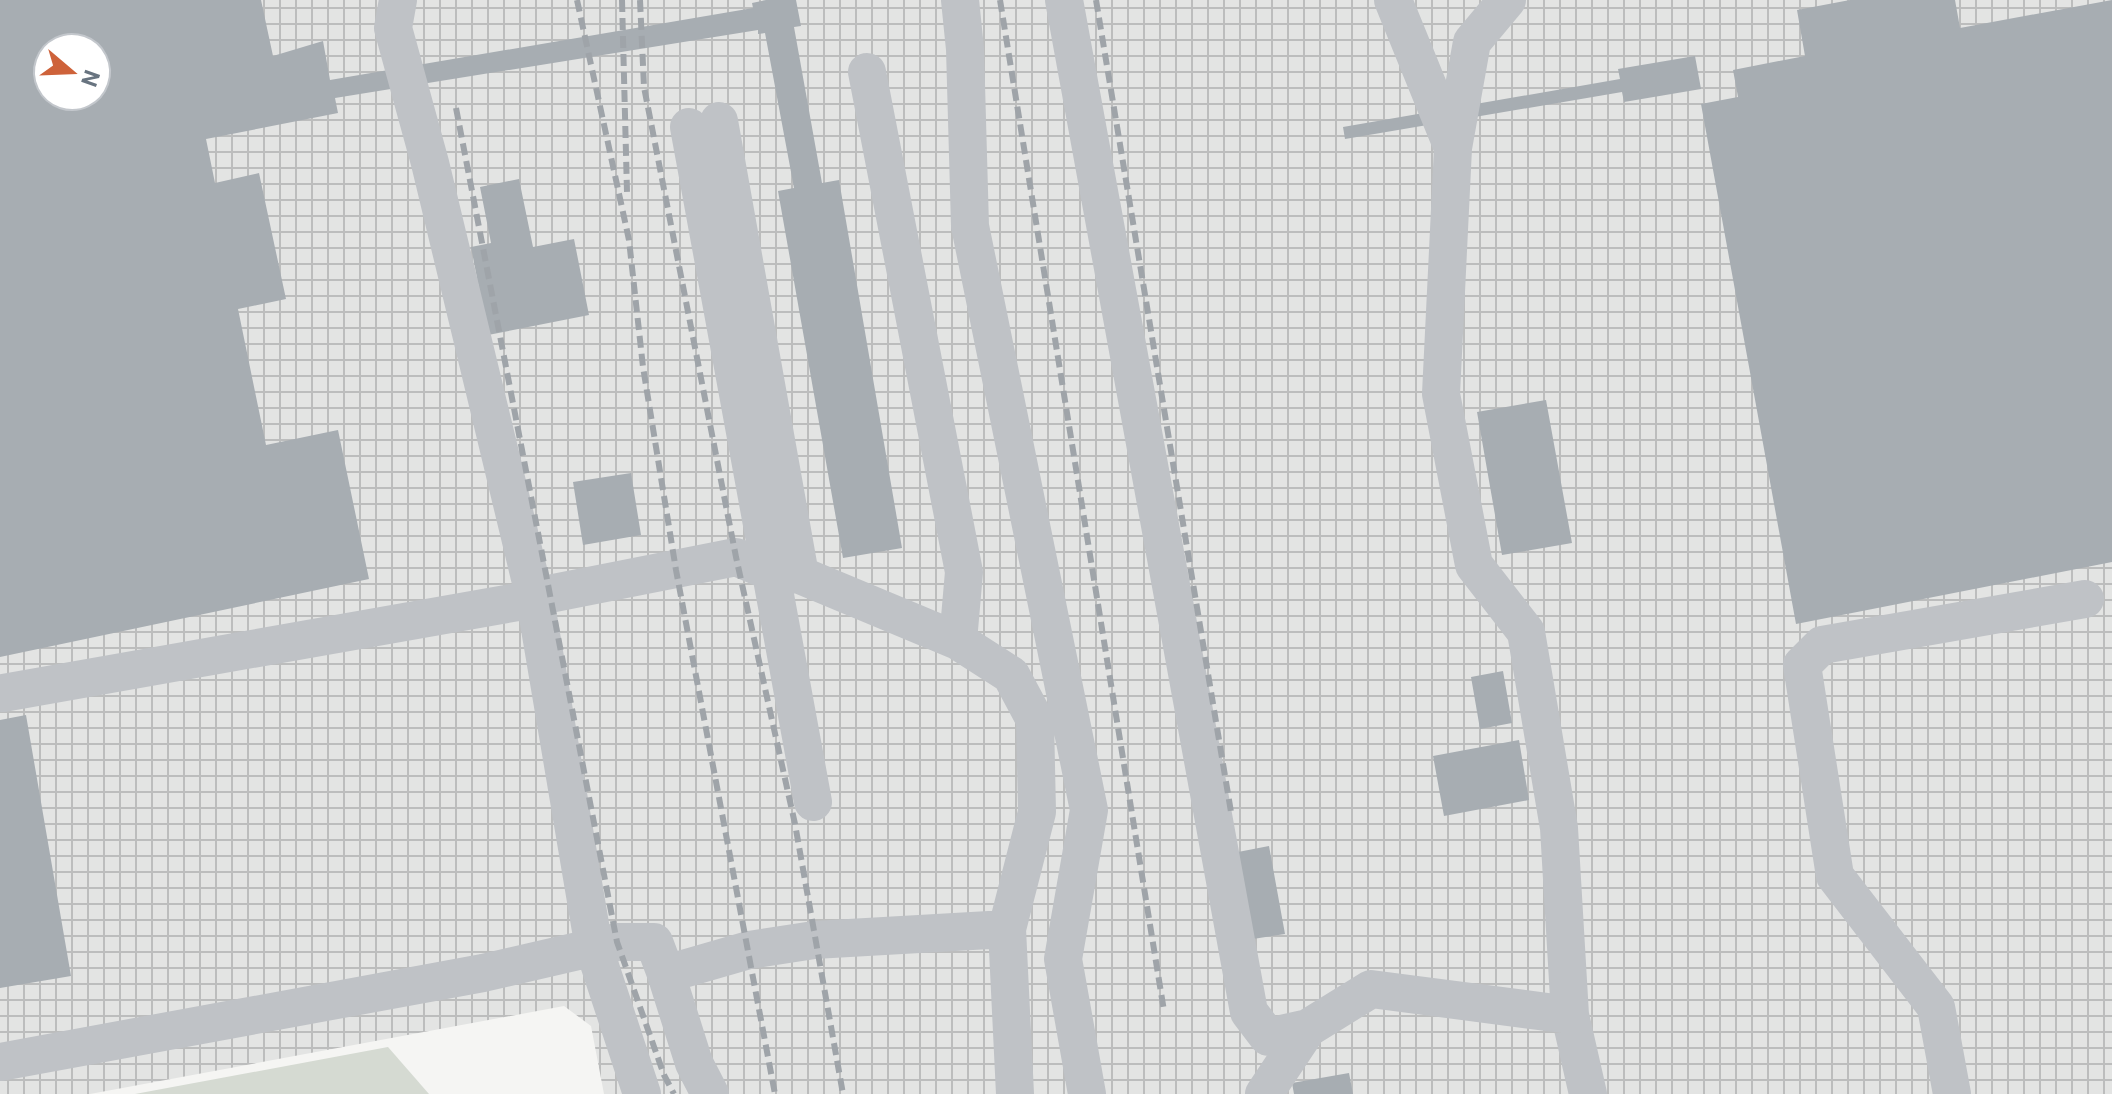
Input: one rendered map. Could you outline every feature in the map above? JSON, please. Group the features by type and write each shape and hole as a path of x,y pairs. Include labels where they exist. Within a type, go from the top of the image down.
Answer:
{"lane":[{"path":"398,0 393,28 430,163 535,599 594,948 642,1094"},
{"path":"960,0 965,49 970,226 1089,810 1063,959 1087,1094"},
{"path":"1064,0 1249,1012 1268,1037 1308,1028 1371,989 1570,1015"},
{"path":"1393,0 1453,148"},
{"path":"1507,0 1472,42 1453,148 1441,394 1474,565 1526,632 1559,828 1570,1015 1588,1094"},
{"path":"867,72 964,572 958,641"},
{"path":"704,124 785,573 813,802"},
{"path":"3,693 535,599 736,557 958,641 1011,675 1035,720 1037,812 1007,929 1015,1094"},
{"path":"1952,1094 1936,1007 1835,876 1802,665 1822,645 2085,599"},
{"path":"666,974 749,950 814,940 1007,929"},
{"path":"0,1062 483,973 617,942 654,942 694,1063 710,1094"},
{"path":"1264,1094 1308,1028"}],"shaded area":[{"path":"0,0 2112,0 2112,1094 604,1094 591,1026 564,1006 90,1094 0,1094"},
{"path":"388,1047 429,1094 135,1094"}],"building":[{"path":"0,0 261,0 273,56 323,41 330,80 753,8 752,3 766,0 796,0 801,26 794,27 822,183 839,180 902,548 843,558 778,191 794,188 765,33 758,34 758,30 335,98 338,113 206,139 215,183 259,173 286,299 238,309 266,445 338,430 369,579 0,657"},
{"path":"1850,0 1955,0 1960,28 2112,0 2112,562 1796,624 1701,104 1738,97 1733,70 1805,56 1797,10"},
{"path":"1695,56 1701,89 1624,102 1622,92 1345,139 1343,127 1620,79 1618,69"},
{"path":"519,179 533,247 574,239 589,315 488,335 471,247 491,243 480,187"},
{"path":"1546,400 1572,543 1502,555 1477,412"},
{"path":"631,473 641,535 583,545 573,482"},
{"path":"1503,671 1512,723 1480,729 1471,677"},
{"path":"26,715 71,976 0,988 0,720"},
{"path":"1519,740 1529,800 1444,816 1433,756"},
{"path":"1269,846 1285,934 1253,939 1238,852"},
{"path":"1349,1073 1353,1094 1294,1094 1292,1083"}],"railway":[{"path":"577,0 629,240 643,367 676,570 775,1094"},
{"path":"622,0 627,192"},
{"path":"640,0 644,87 736,557 795,824 843,1094"},
{"path":"1000,0 1164,1011"},
{"path":"1096,0 1231,812"},
{"path":"456,108 617,942 664,1075 674,1094"}]}
